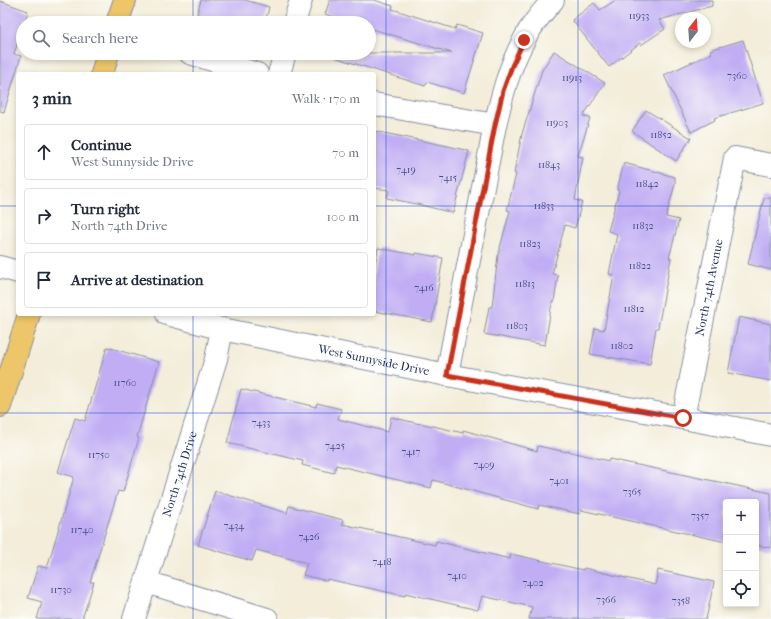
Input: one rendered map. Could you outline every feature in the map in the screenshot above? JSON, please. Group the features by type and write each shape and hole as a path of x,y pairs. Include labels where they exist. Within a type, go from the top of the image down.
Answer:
{"main road":[{"path":"119,16 125,0"},
{"path":"103,72 106,60"},
{"path":"0,406 28,316"}],"street":[{"path":"296,16 301,0"},
{"path":"447,375 495,125 503,91 524,40 536,20 553,0"},
{"path":"212,60 251,72"},
{"path":"280,72 283,60"},
{"path":"376,104 495,125"},
{"name":"North 74th Avenue","path":"683,418 735,158 771,165"},
{"path":"0,267 16,271"},
{"name":"West Sunnyside Drive","path":"174,316 222,329 447,375 771,435"},
{"name":"North 74th Drive","path":"134,619 216,359 222,329"},
{"path":"146,582 267,619"}],"building":[{"path":"201,0 245,0 269,7 267,16 203,16 197,14"},
{"path":"330,0 374,0 393,6 392,9 455,29 457,25 483,33 464,93 427,82 425,86 343,60 376,60 376,53 452,53 376,30 376,16 331,16 325,14"},
{"path":"616,0 712,0 712,6 689,12 675,12 675,16 659,20 665,29 641,45 640,43 609,67 572,20 594,3 600,10"},
{"path":"0,1 28,11 26,16 16,16 16,48 14,54 16,55 16,60 20,60 4,112 0,111"},
{"path":"743,40 763,103 714,118 715,120 691,132 664,75 712,53 710,50"},
{"path":"554,51 605,83 583,116 590,118 578,156 583,157 575,200 582,202 575,228 565,225 552,274 558,275 545,345 484,334 489,307 492,307 498,255 510,211 507,210 516,174 514,173 522,134 542,70"},
{"path":"646,110 691,138 676,161 632,131"},
{"path":"376,131 469,151 453,213 387,198 389,190 376,188"},
{"path":"624,163 675,177 675,184 666,217 679,220 669,258 671,258 650,364 590,354 595,328 604,330 614,275 609,274 617,234 608,231 619,191 617,190"},
{"path":"764,198 771,198 771,270 748,264"},
{"path":"378,248 443,258 432,322 376,311 376,259"},
{"path":"739,317 771,324 771,381 728,373"},
{"path":"107,347 159,362 123,492 118,491 90,582 94,582 82,619 37,619 42,602 28,598 38,566 47,568 74,477 58,472 75,418 85,421"},
{"path":"241,389 316,407 317,403 341,409 338,419 388,432 391,417 463,433 463,430 537,451 538,446 567,451 609,461 609,459 771,493 771,548 759,546 759,499 723,499 723,541 581,510 580,514 539,505 538,509 433,480 431,488 336,465 334,473 302,465 303,461 227,443"},
{"path":"215,491 287,513 289,506 343,520 342,524 435,545 436,541 510,559 511,554 583,570 584,568 655,585 658,570 714,582 706,619 529,619 532,607 482,596 478,610 405,593 405,596 303,575 307,563 256,550 252,561 198,545"}],"route":[{"path":"524,40 503,91 495,125 447,375 683,418"}]}
